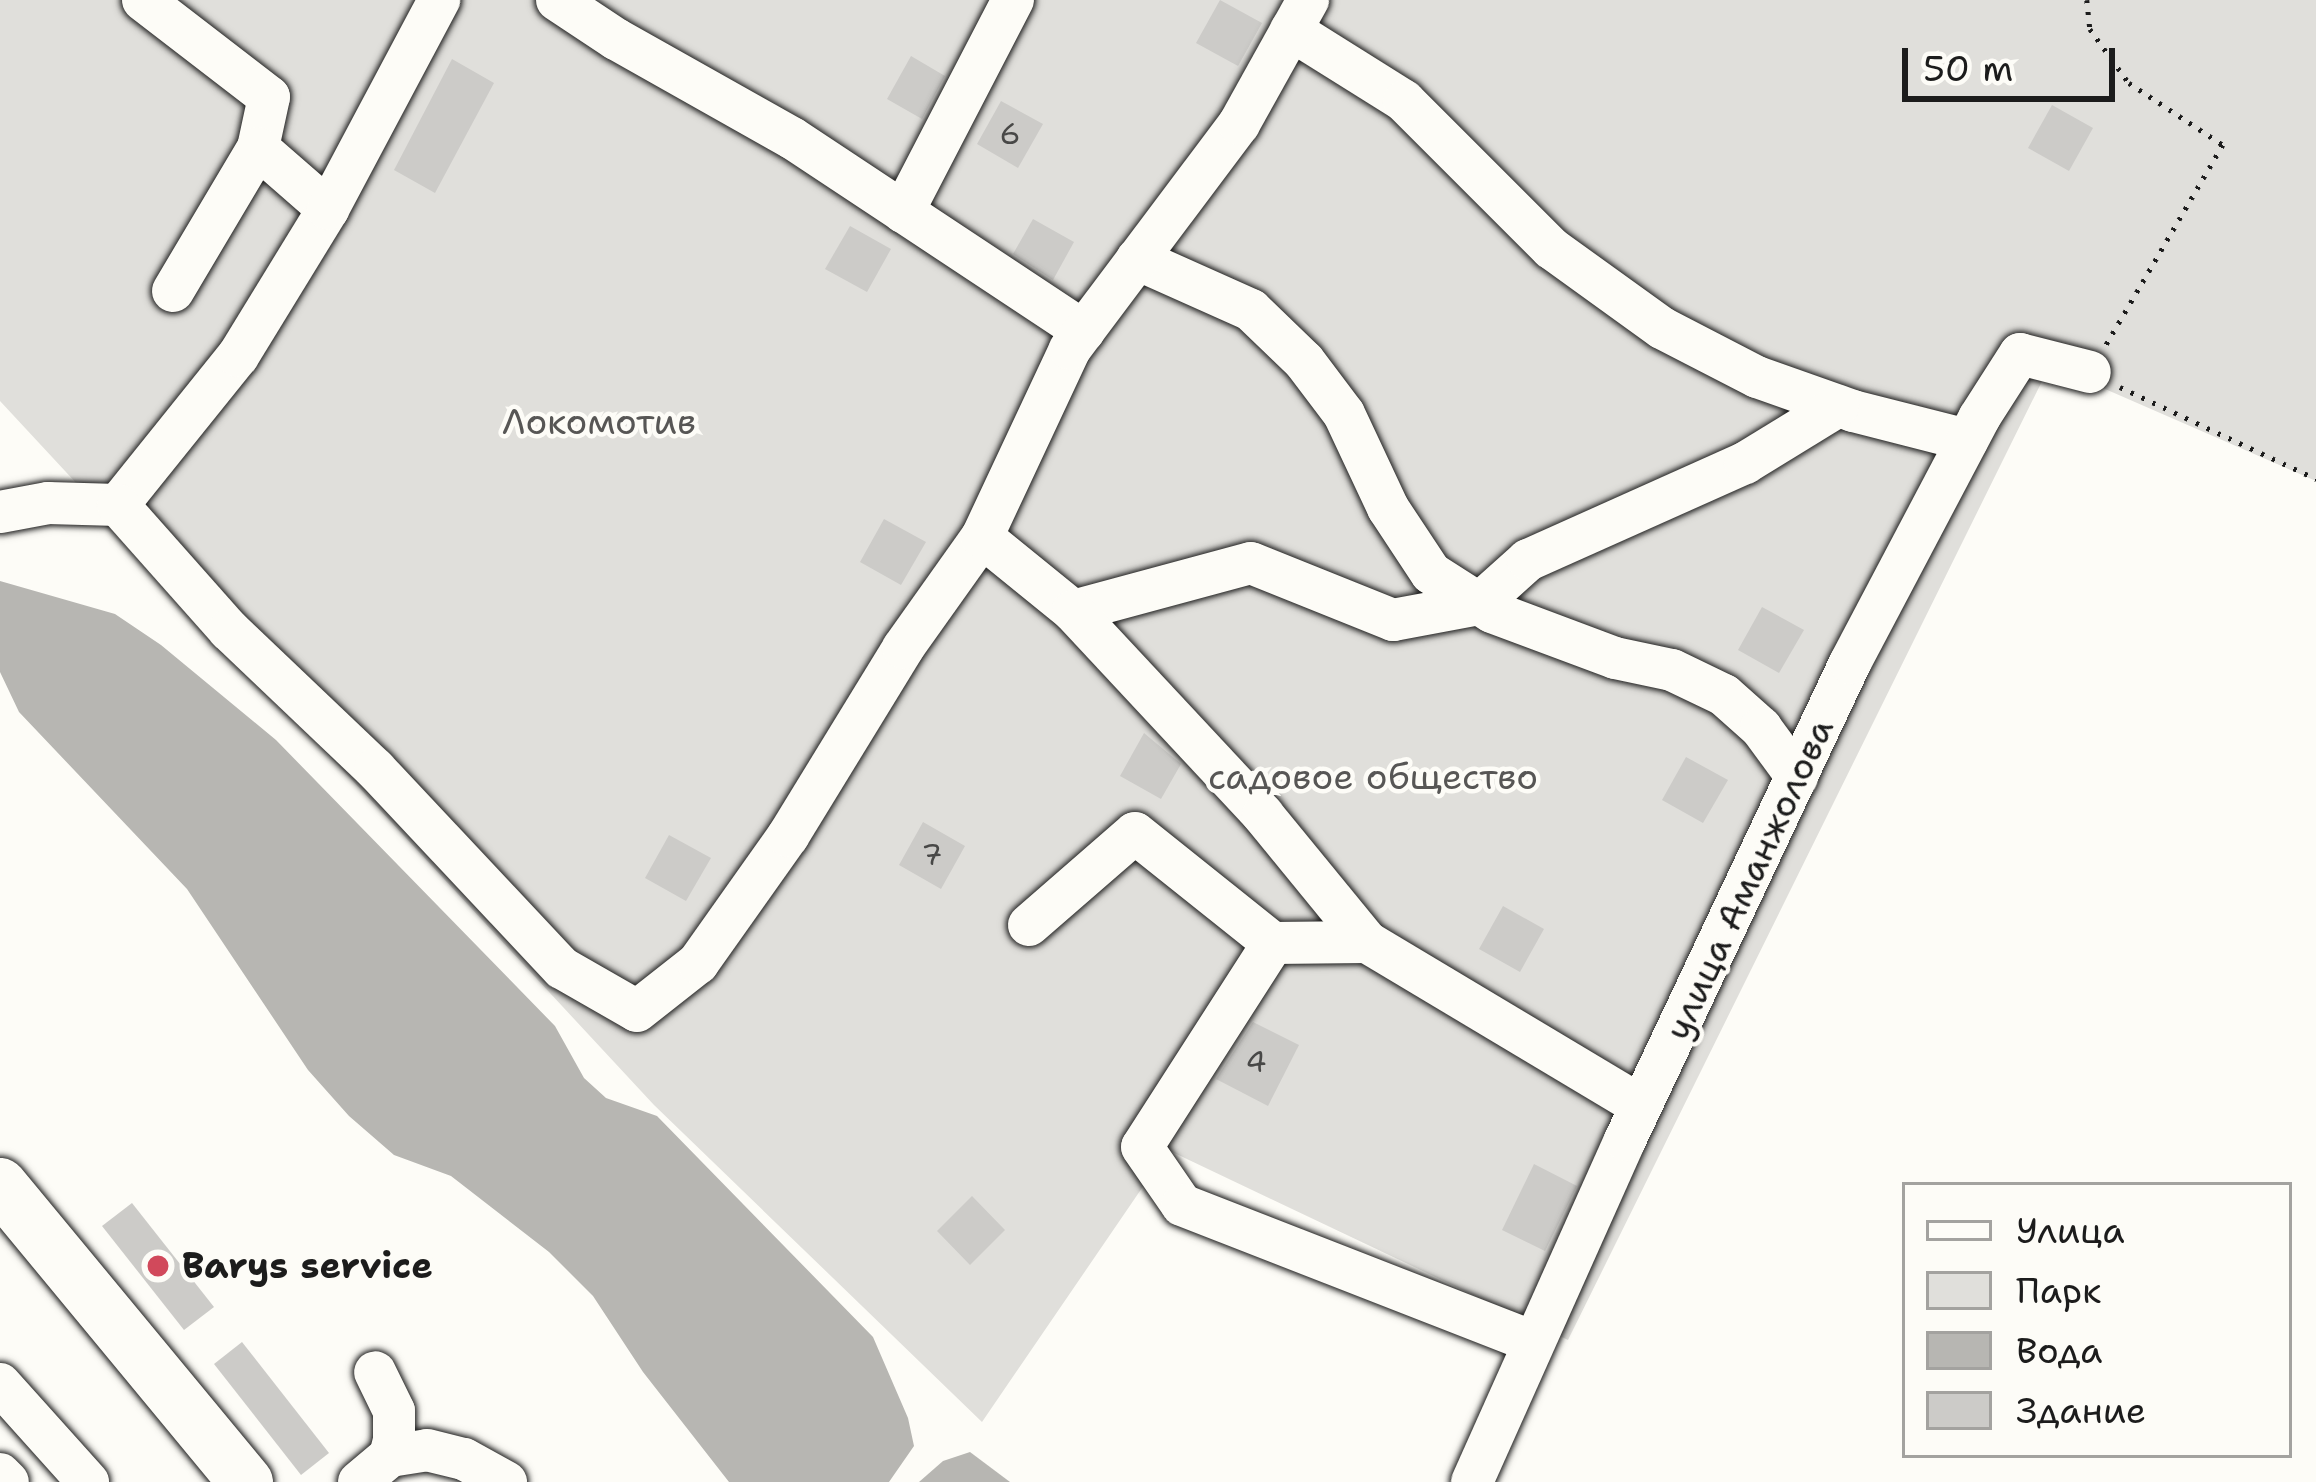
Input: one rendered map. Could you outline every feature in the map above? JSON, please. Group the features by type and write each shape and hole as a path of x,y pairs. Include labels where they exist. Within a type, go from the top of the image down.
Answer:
{"main road":[{"path":"6,1204 246,1482"}],"street":[{"path":"143,0 268,97 258,148 173,291"},
{"path":"118,505 238,356 328,209 439,0"},
{"path":"557,0 616,39 792,138 1084,331"},
{"path":"903,212 1013,0"},
{"path":"0,512 48,503 118,505 230,630 375,769 562,968 637,1011 698,963 788,836 902,648 982,537 1084,331 1239,124 1300,15 1404,101 1551,248 1662,328 1757,377 1838,406 1967,440"},
{"path":"258,148 328,209"},
{"path":"1137,260 1251,310 1304,362 1344,414 1388,508 1431,573 1479,604 1615,658 1672,670 1724,695 1761,728 1797,776"},
{"name":"улица Аманжолова","path":"1472,1482 1641,1106 1797,776 1967,440 2020,354 2090,372"},
{"path":"1072,611 1251,563 1393,620 1479,604 1528,560 1745,463 1838,406"},
{"path":"982,537 1072,611 1263,815 1367,942 1641,1106"},
{"path":"1029,925 1136,833 1273,943 1367,942"},
{"path":"1273,943 1142,1147 1182,1205 1533,1342"},
{"path":"375,1372 394,1411 375,1469"},
{"path":"0,1384 88,1482"},
{"path":"375,1469 427,1450 464,1459 506,1482"},
{"path":"0,1474 8,1482"}],"path":[{"path":"2087,0 2090,29 2129,82 2223,145 2090,372 2316,479"}],"green space":[{"path":"0,0 2316,0 2316,481 2050,365 1568,1340 1168,1150 982,1422 654,1105 0,401"}],"water":[{"path":"0,581 115,614 161,645 276,740 555,1026 584,1078 606,1098 657,1116 873,1337 908,1418 914,1446 889,1482 729,1482 643,1372 593,1296 549,1252 451,1176 394,1155 349,1116 308,1070 187,889 19,712 0,672"},
{"path":"970,1452 1010,1482 919,1482 943,1461"}],"building":[{"path":"1220,0 1262,23 1238,66 1196,43"},
{"path":"911,56 945,76 922,119 887,99"},
{"path":"452,59 494,83 435,193 394,170"},
{"path":"1001,101 1043,124 1018,168 977,144"},
{"path":"2052,105 2093,128 2069,171 2028,148"},
{"path":"1033,219 1074,242 1053,280 1013,254"},
{"path":"850,226 891,249 867,292 825,269"},
{"path":"884,519 926,542 901,585 860,562"},
{"path":"1762,607 1804,630 1779,673 1738,650"},
{"path":"1144,733 1181,764 1161,799 1120,776"},
{"path":"1686,757 1728,780 1703,823 1662,800"},
{"path":"923,822 965,846 941,889 899,865"},
{"path":"669,835 711,858 686,901 645,878"},
{"path":"1503,906 1544,929 1520,972 1479,949"},
{"path":"1253,1022 1299,1045 1268,1106 1216,1079"},
{"path":"1534,1164 1577,1186 1545,1251 1502,1230"},
{"path":"972,1196 1005,1230 970,1265 937,1231"},
{"name":"Barys service","path":"132,1203 214,1307 184,1330 102,1226"},
{"path":"242,1342 329,1453 301,1475 214,1364"}],"place":[{"name":"Barys service","path":"158,1266"}],"park label":[{"name":"Локомотив","path":"599,422"},
{"name":"садовое общество","path":"1373,777"}]}
